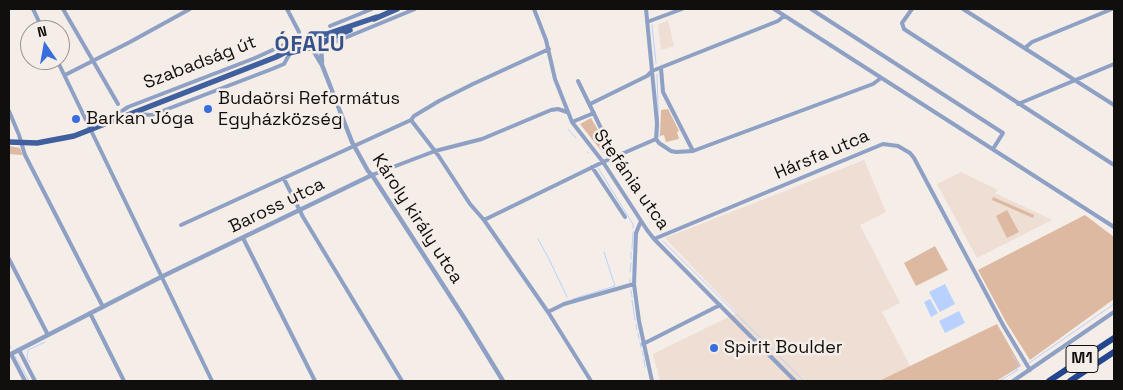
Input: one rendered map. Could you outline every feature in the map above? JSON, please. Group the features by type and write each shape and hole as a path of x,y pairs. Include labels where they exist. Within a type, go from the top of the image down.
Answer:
{"highway":[{"name":"M1","path":"1049,381 1114,338"},
{"name":"M1","path":"1070,381 1114,352"}],"main road":[{"path":"377,17 366,19 327,34 311,34 306,39 306,44 311,49 322,45 328,39 396,9"},
{"path":"318,34 322,39 322,45"},
{"name":"Szabadság út","path":"9,142 50,142 74,136 276,56 299,45 306,39"},
{"name":"Szabadság út","path":"276,56 311,49"}],"street":[{"path":"63,9 118,104"},
{"path":"65,75 190,9"},
{"name":"Szabadság út","path":"116,120 122,111 128,107 255,58 299,38 299,32 287,9"},
{"path":"330,26 372,9"},
{"path":"336,42 415,9"},
{"name":"Stefánia utca","path":"534,9 549,49 555,79 572,122 603,162 641,222 654,239 795,381"},
{"path":"646,9 657,123 656,139"},
{"path":"647,22 682,9"},
{"path":"774,9 1114,227"},
{"path":"811,9 1002,133 993,149"},
{"path":"912,9 902,23 904,29 1114,165"},
{"path":"963,9 970,10 1114,105"},
{"path":"1025,48 1032,42 1112,9"},
{"path":"590,104 647,76 652,71 778,21 784,16"},
{"name":"Károly király utca","path":"322,45 322,65"},
{"name":"Károly király utca","path":"311,49 322,65 354,147 503,381"},
{"path":"182,225 411,120 414,116 439,101 549,49"},
{"name":"Szabadság út","path":"129,115 152,115 272,69 284,64 290,55 289,53"},
{"path":"1018,104 1114,64"},
{"path":"660,68 663,92 693,151"},
{"path":"62,70 212,381"},
{"path":"656,139 671,151 693,151 873,84 881,78"},
{"path":"578,81 615,157"},
{"name":"Baross utca","path":"10,354 161,277 372,175 435,151 482,139 551,110 558,109 567,112"},
{"path":"9,111 29,163 103,307"},
{"path":"572,122 594,113"},
{"path":"411,120 435,151 470,204 484,220 548,312 591,381"},
{"path":"484,220 592,167 656,139"},
{"name":"Hársfa utca","path":"654,239 883,144 898,146 910,153 914,158 1003,325 1030,370"},
{"path":"592,167 625,217"},
{"path":"284,179 300,210 402,381"},
{"path":"641,222 636,233 634,284 652,381"},
{"path":"243,238 315,381"},
{"path":"9,259 48,335"},
{"path":"548,312 564,304 634,284"},
{"path":"644,344 720,305"},
{"path":"1013,381 1114,312"},
{"path":"90,313 124,381"},
{"path":"19,350 35,381"},
{"path":"10,354 24,381"}],"shaded area":[{"path":"668,20 674,46 661,50 658,25"},
{"path":"668,109 679,131 677,132 679,139 666,142 664,135 660,136 661,110"},
{"path":"591,118 609,149 603,153 580,124"},
{"path":"9,146 20,148 23,155 9,154"},
{"path":"864,160 886,212 860,225 900,303 882,312 910,366 879,381 660,381 653,354 737,313 665,238"},
{"path":"961,172 998,190 995,193 1052,220 977,258 937,184"},
{"path":"993,197 1034,215 1033,218 992,200"},
{"path":"1007,210 1019,232 1007,238 996,216"},
{"path":"1085,215 1114,237 1114,299 1030,360 1006,322 978,270"},
{"path":"935,246 948,270 916,286 904,263"},
{"path":"997,324 1021,366 996,381 879,381"}],"water":[{"path":"945,284 955,304 940,312 929,292"},
{"path":"930,299 938,313 931,317 924,302"},
{"path":"959,311 965,323 945,333 939,321"}],"waterway":[{"path":"652,25 656,63"},
{"path":"657,74 659,137"},
{"path":"568,129 576,138"},
{"path":"598,168 633,224 633,228"},
{"path":"632,249 633,232"},
{"path":"538,239 567,297"},
{"path":"663,241 804,381"},
{"path":"573,299 615,286 604,252"},
{"path":"631,252 631,259"},
{"path":"630,272 631,263"},
{"path":"631,290 632,297"},
{"path":"632,300 635,320"},
{"path":"1029,363 1114,304"},
{"path":"636,324 637,330"},
{"path":"638,333 639,339"},
{"path":"30,362 27,358 28,350 45,342"},
{"path":"640,342 641,348"},
{"path":"9,344 11,348"},
{"path":"642,351 643,356"},
{"path":"1012,354 1019,365 1016,370"},
{"path":"644,359 645,367"},
{"path":"18,361 29,381"},
{"path":"999,381 1018,370"}],"place":[{"name":"Budaörsi Református Egyházközség","path":"208,109"},
{"name":"Barkan Jóga","path":"76,119"},
{"name":"Spirit Boulder","path":"714,348"}],"district":[{"name":"ÓFALU","path":"310,45"}]}
